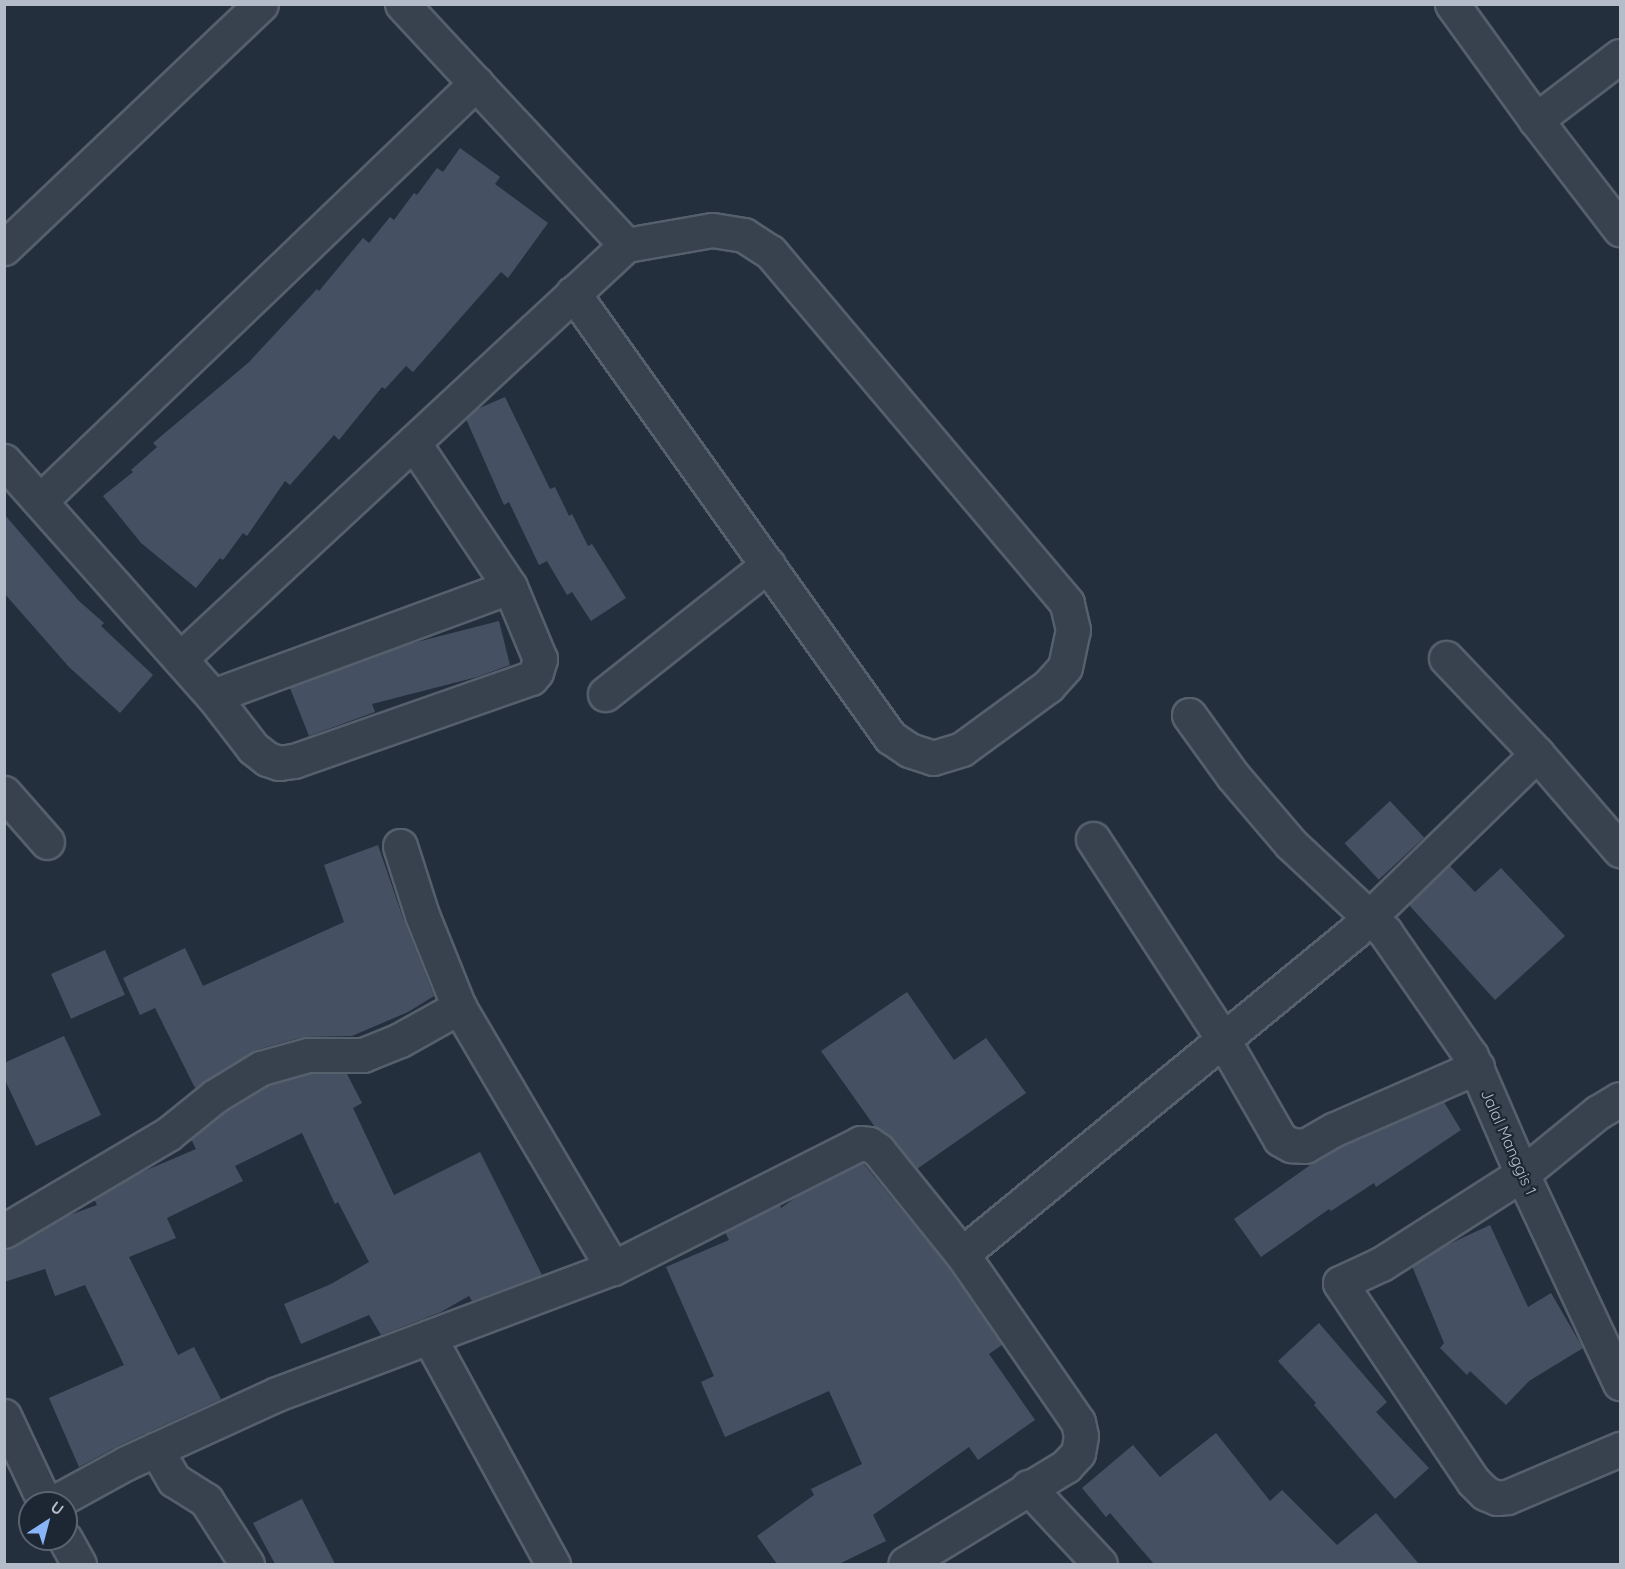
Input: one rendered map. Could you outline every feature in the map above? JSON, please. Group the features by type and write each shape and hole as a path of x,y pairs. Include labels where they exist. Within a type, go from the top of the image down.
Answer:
{"street":[{"path":"4,248 261,4"},
{"path":"402,4 626,245"},
{"path":"1452,4 1536,120 1620,229"},
{"path":"1536,120 1620,56"},
{"path":"40,501 476,84"},
{"path":"180,659 573,293 626,245 712,230 744,235 770,252 1067,603 1073,630 1065,667 1048,686 962,749 933,758 909,750 890,737 573,293"},
{"path":"4,462 213,696 253,748 267,759 279,763 294,761 531,678 536,672 540,659 510,587 413,442"},
{"path":"605,694 768,565"},
{"path":"213,696 510,587"},
{"path":"1446,658 1537,754 1620,850"},
{"name":"Jalal Manggis 1","path":"1188,715 1233,776 1291,844 1385,932 1477,1067 1522,1174 1620,1383"},
{"path":"962,1254 1370,917 1537,754"},
{"path":"4,794 47,842"},
{"path":"1093,839 1222,1038 1280,1139 1291,1145 1305,1146 1335,1129 1477,1067"},
{"path":"400,846 422,915 459,1007 613,1268"},
{"path":"4,1231 168,1134 215,1096 261,1068 308,1055 363,1055 400,1040 459,1007"},
{"path":"1620,1099 1598,1112 1522,1174 1381,1264 1340,1283 1473,1481 1485,1493 1497,1498 1507,1497 1620,1449"},
{"path":"76,1491 156,1449 277,1394 613,1268 860,1143 868,1144 878,1150 962,1254 1078,1422 1081,1436 1078,1453 1066,1466 1028,1487 905,1564"},
{"path":"429,1337 553,1564"},
{"path":"4,1416 39,1491"},
{"path":"156,1449 174,1480 206,1500 247,1564"},
{"path":"1028,1487 1100,1564"}],"building":[{"path":"460,148 500,177 495,184 548,223 508,278 501,272 413,372 406,366 385,389 382,387 339,440 334,435 290,485 285,481 247,536 243,533 223,560 220,558 196,588 141,543 103,496 133,472 131,470 157,447 153,443 248,363 317,289 319,291 363,238 369,243 390,217 394,220 437,168 443,172"},
{"path":"505,397 550,489 555,487 569,516 572,514 588,546 592,544 626,598 591,621 572,592 567,595 547,561 539,565 509,502 504,505 466,419 475,410"},
{"path":"4,514 79,601 104,623 101,626 153,675 120,713 69,667 4,593"},
{"path":"499,621 510,665 477,677 372,704 375,712 309,736 290,688 409,644"},
{"path":"1390,801 1424,838 1379,880 1345,843"},
{"path":"378,845 404,921 434,996 408,1012 352,1036 303,1037 256,1050 195,1088 155,1008 140,1015 123,978 185,948 203,986 344,922 324,865"},
{"path":"1449,865 1475,892 1501,868 1565,936 1495,1000 1409,905"},
{"path":"105,950 125,995 71,1019 51,974"},
{"path":"907,992 954,1060 986,1038 1026,1093 917,1169 892,1138 875,1127 821,1051"},
{"path":"64,1036 101,1115 36,1146 4,1078 4,1063"},
{"path":"311,1074 347,1074 362,1103 353,1108 394,1195 480,1152 542,1275 472,1301 469,1296 441,1312 381,1335 369,1315 301,1344 284,1304 331,1284 369,1262 338,1202 335,1204 302,1133 235,1166 243,1181 167,1218 176,1238 129,1257 178,1355 194,1347 221,1399 118,1446 79,1467 49,1398 124,1365 85,1285 55,1296 45,1269 4,1282 4,1250 14,1247 64,1217 97,1205 94,1199 135,1175 196,1149 191,1139 226,1111 269,1085"},
{"path":"1444,1102 1461,1130 1376,1187 1374,1183 1331,1211 1329,1209 1261,1257 1234,1219 1316,1161 1343,1146"},
{"path":"863,1163 947,1265 1002,1345 989,1354 1035,1420 978,1460 969,1447 873,1515 886,1541 839,1564 777,1564 757,1536 814,1495 811,1489 862,1464 829,1391 725,1437 701,1382 714,1376 666,1267 729,1240 725,1232 780,1205 781,1208 802,1193"},
{"path":"1490,1225 1528,1307 1551,1293 1583,1348 1529,1381 1506,1405 1470,1371 1467,1375 1440,1348 1444,1343 1412,1266 1445,1246"},
{"path":"1319,1323 1387,1402 1376,1412 1429,1468 1395,1499 1314,1405 1316,1403 1278,1361"},
{"path":"1216,1433 1270,1501 1282,1490 1337,1545 1376,1513 1419,1564 1154,1564 1110,1513 1106,1517 1082,1488 1133,1445 1160,1477"},
{"path":"302,1499 335,1564 275,1564 253,1523"}]}
